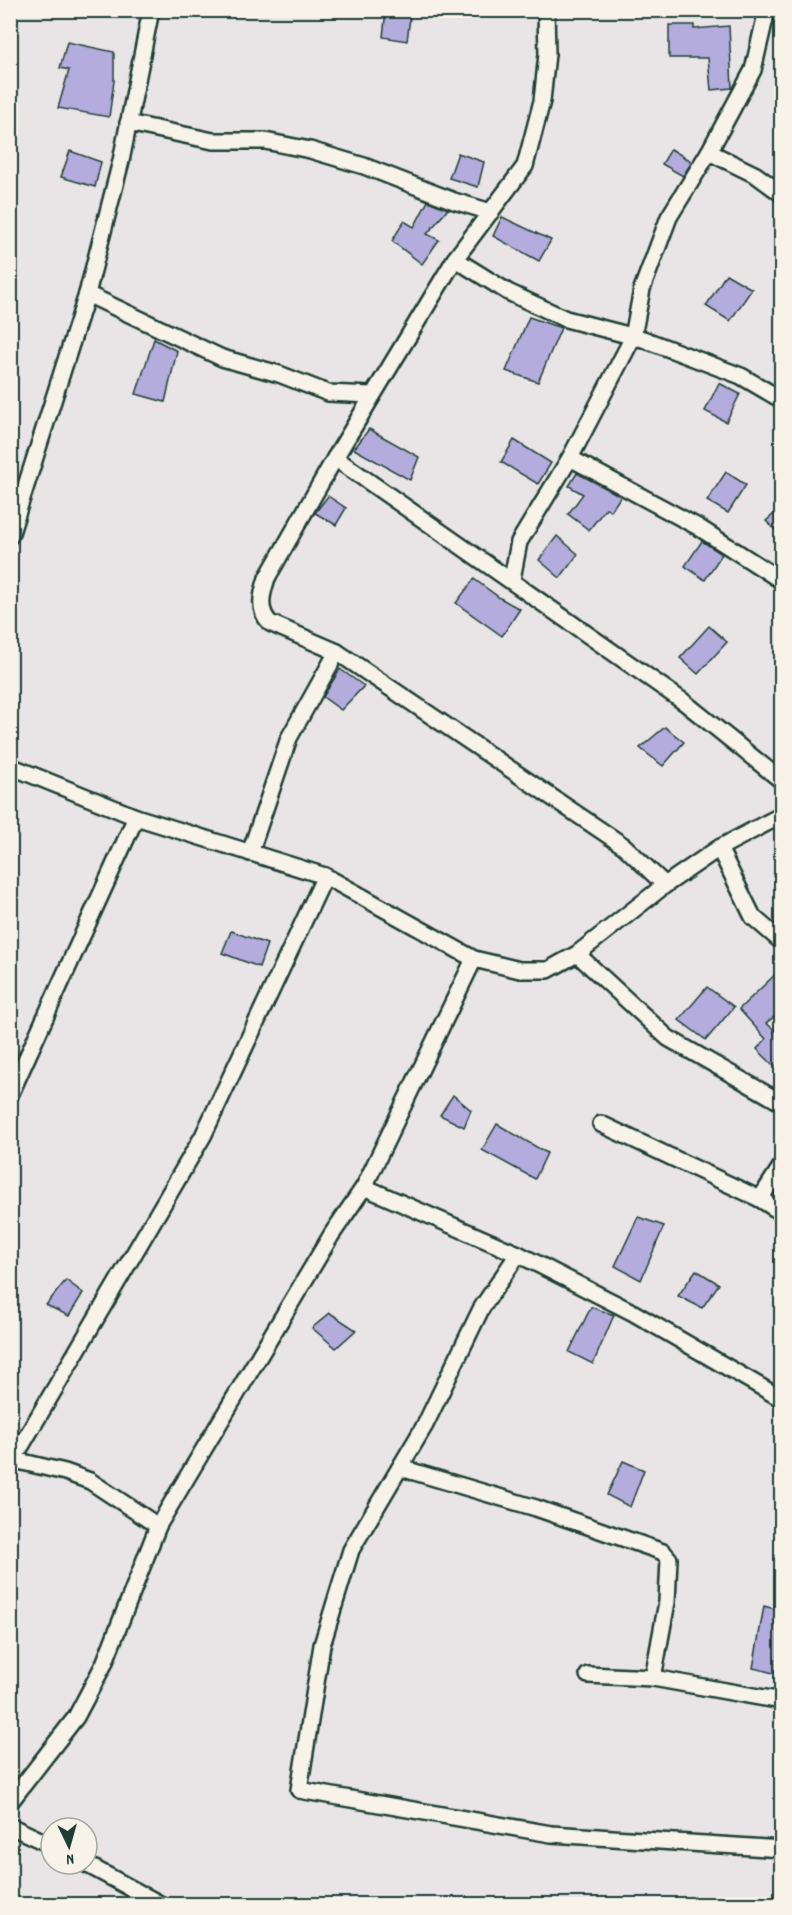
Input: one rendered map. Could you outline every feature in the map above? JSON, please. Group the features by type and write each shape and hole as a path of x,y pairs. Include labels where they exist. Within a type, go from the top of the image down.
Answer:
{"street":[{"path":"10,536 87,294 128,123 151,10"},
{"path":"546,10 547,54 542,101 525,166 455,259 399,354 371,395 267,578 261,596 262,608 270,623 337,652 624,846 665,885"},
{"path":"512,579 519,542 570,458 633,337 642,289 669,217 710,152 753,69 767,10"},
{"path":"128,123 213,141 265,141 310,150 364,166 454,201 491,212"},
{"path":"710,152 756,175 782,194"},
{"path":"455,259 508,292 566,319 633,337 741,376 782,400"},
{"path":"87,294 222,358 279,374 328,393 371,395"},
{"path":"335,458 512,579 684,702 782,781"},
{"path":"570,458 699,527 782,581"},
{"path":"250,853 289,738 337,652"},
{"path":"10,766 136,817 325,876 474,959 520,970 548,970 577,954 665,885 718,848 782,815"},
{"path":"10,1095 136,817"},
{"path":"718,848 753,917 782,942"},
{"path":"158,1526 90,1481 65,1472 12,1461 203,1136 325,876"},
{"path":"577,954 668,1038 782,1104"},
{"path":"10,1802 76,1717 104,1664 158,1526 332,1234 364,1187 474,959"},
{"path":"601,1124 760,1198 782,1213"},
{"path":"760,1198 782,1165"},
{"path":"364,1187 518,1254 632,1312 782,1399"},
{"path":"518,1254 481,1309 401,1468 351,1550 321,1645 299,1790 551,1834 782,1849"},
{"path":"401,1468 536,1508 667,1555 667,1602 653,1678"},
{"path":"588,1675 653,1678 782,1701"},
{"path":"10,1826 39,1839"},
{"path":"99,1871 160,1905"}],"building":[{"path":"386,10 411,10 407,41 383,37"},
{"path":"669,25 694,25 694,29 729,26 732,88 711,90 708,58 669,58"},
{"path":"67,42 114,52 114,81 109,117 58,108 69,70 60,68"},
{"path":"671,149 692,162 683,176 662,164"},
{"path":"70,151 101,162 95,187 61,177"},
{"path":"458,153 484,162 478,187 449,178"},
{"path":"428,201 448,209 427,234 439,240 422,264 392,241 404,221 414,227"},
{"path":"502,217 551,240 539,261 493,236"},
{"path":"726,274 752,289 730,321 706,306"},
{"path":"529,317 561,328 538,382 506,371"},
{"path":"154,339 177,351 165,402 136,394"},
{"path":"719,383 740,394 726,422 705,411"},
{"path":"369,429 419,457 410,480 354,449"},
{"path":"514,440 551,463 538,484 501,462"},
{"path":"726,472 746,485 728,513 707,501"},
{"path":"577,473 621,496 611,511 606,508 589,530 568,514 583,494 569,486"},
{"path":"328,496 346,508 336,525 315,513"},
{"path":"782,507 782,536 766,521"},
{"path":"557,536 578,554 560,578 539,560"},
{"path":"702,541 722,554 705,580 685,566"},
{"path":"474,579 520,609 502,636 456,603"},
{"path":"709,626 727,642 698,674 680,658"},
{"path":"340,669 364,686 341,710 323,697"},
{"path":"665,727 684,742 663,766 640,748"},
{"path":"231,931 267,944 259,967 222,953"},
{"path":"782,968 782,1011 766,1023 782,1036 782,1059 775,1067 757,1049 766,1039 739,1009"},
{"path":"707,987 734,1007 706,1040 679,1020"},
{"path":"453,1095 471,1110 464,1127 440,1115"},
{"path":"497,1124 547,1153 535,1179 482,1150"},
{"path":"638,1217 664,1226 641,1280 615,1266"},
{"path":"696,1270 719,1284 702,1308 678,1296"},
{"path":"66,1280 83,1293 69,1316 46,1305"},
{"path":"591,1307 614,1315 593,1364 569,1352"},
{"path":"330,1313 356,1330 336,1348 312,1328"},
{"path":"623,1461 644,1470 630,1507 607,1495"},
{"path":"764,1606 782,1611 782,1675 753,1668"}]}
